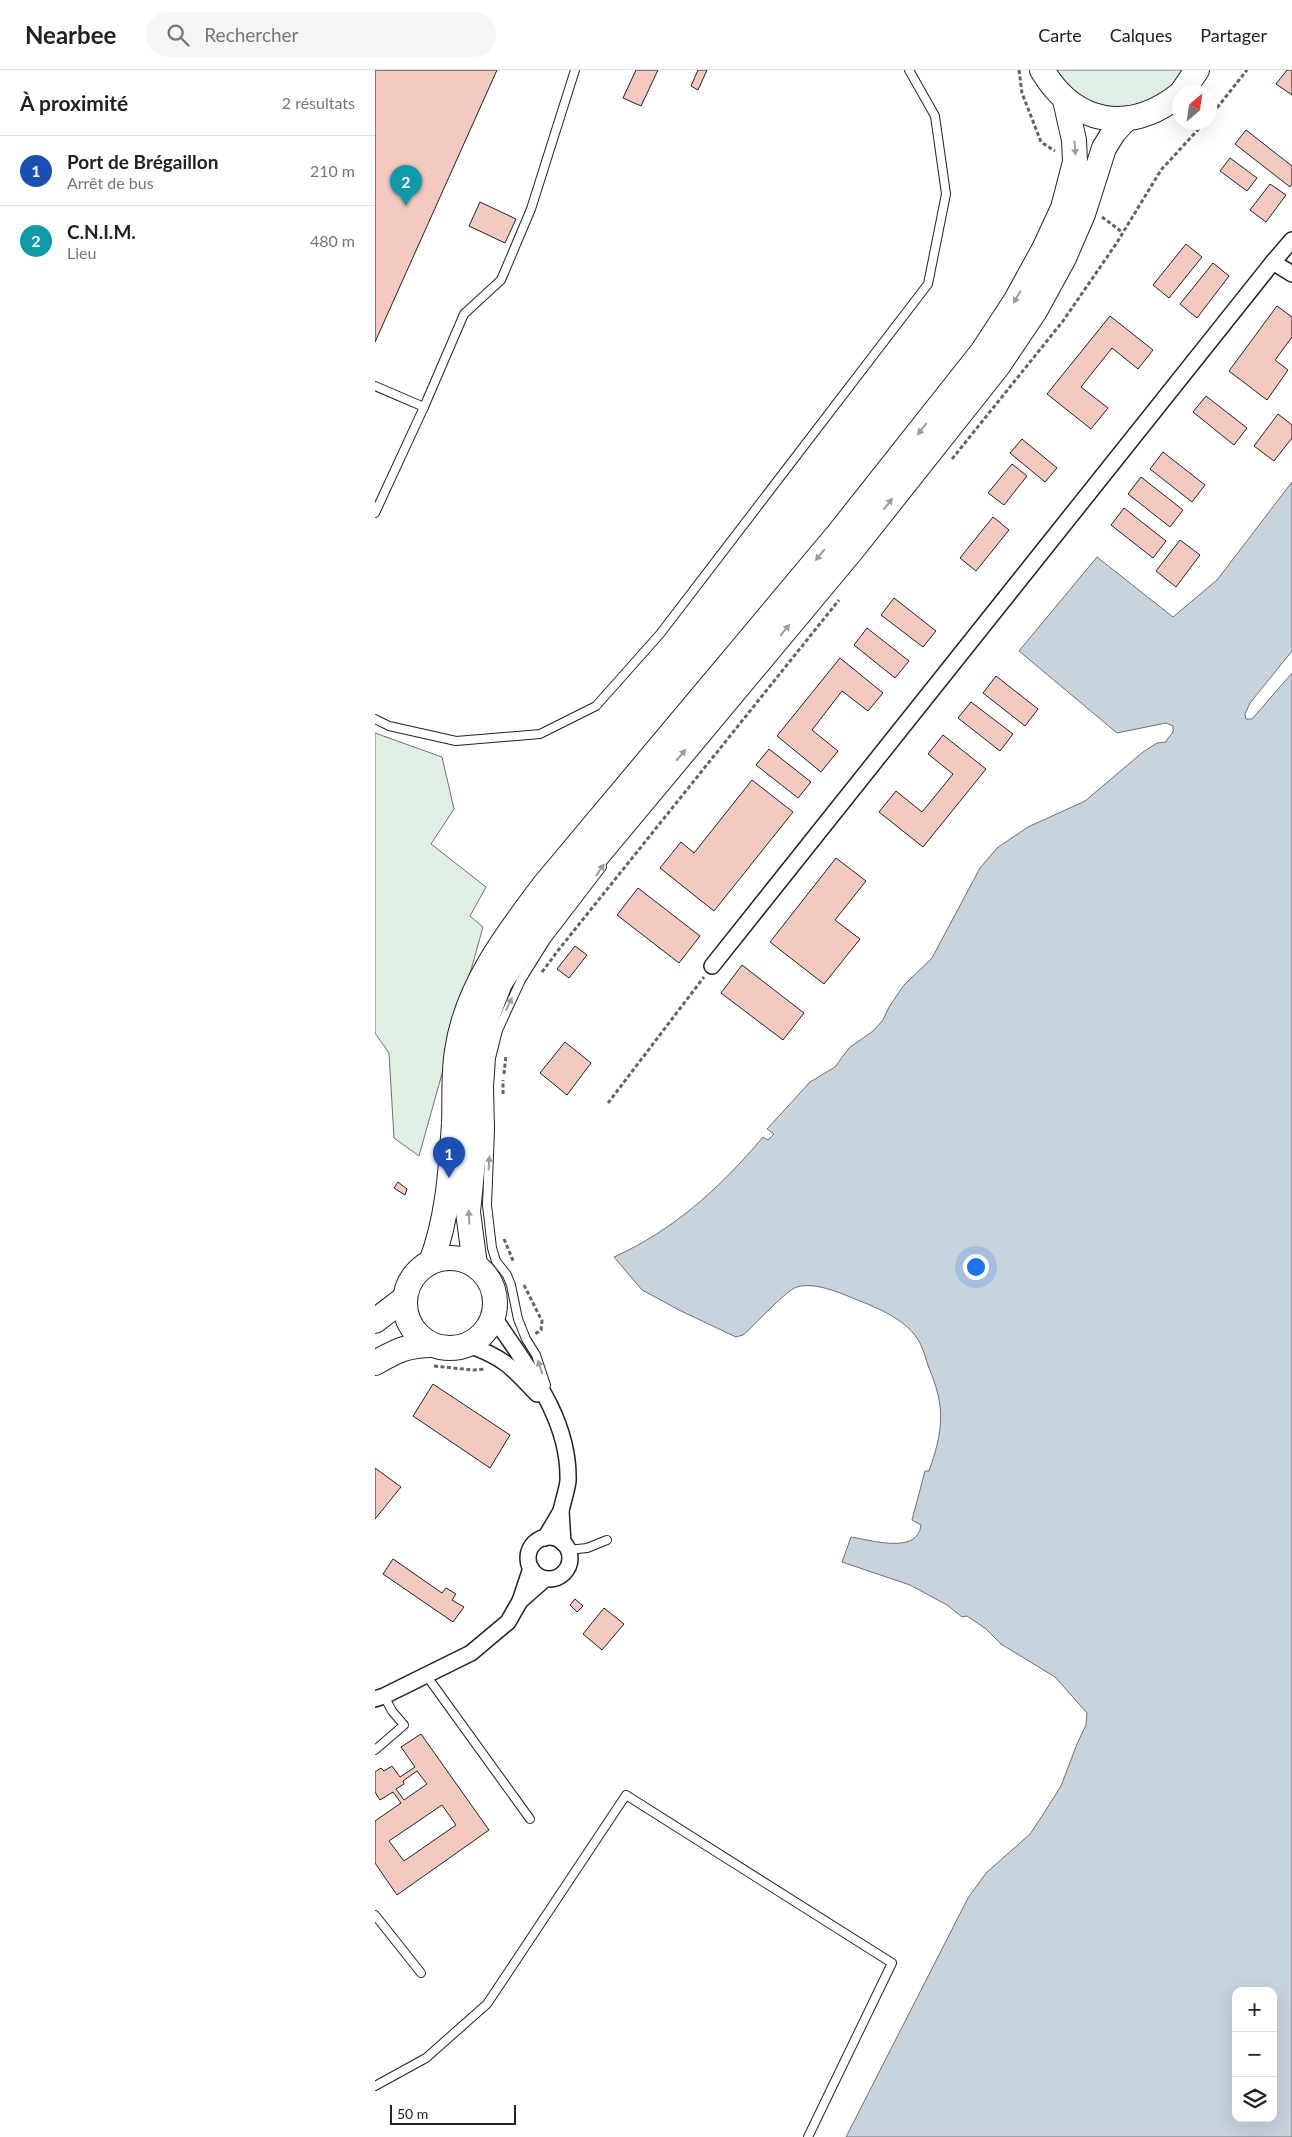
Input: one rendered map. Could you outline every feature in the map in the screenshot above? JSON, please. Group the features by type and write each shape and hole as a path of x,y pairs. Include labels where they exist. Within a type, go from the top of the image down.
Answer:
{"main road":[{"path":"1041,70 1051,86 1065,100 1083,111 1104,118 1126,119 1146,115 1172,101"},
{"path":"1187,85 1197,70"},
{"path":"431,1262 436,1250 449,1178 457,1050 465,1015 484,971 545,884 838,534 983,352 1035,266 1063,208 1075,162 1074,140 1065,100"},
{"path":"475,1265 468,1212 476,1131 475,1062 484,1024 501,983 527,942 853,549 998,366 1035,311 1064,258 1083,214 1105,148 1114,132 1126,119"},
{"path":"454,1258 475,1265 490,1282 495,1304 493,1316 484,1333 468,1345 444,1348 430,1355 405,1313 405,1298 413,1276 431,1262 454,1258"},
{"path":"375,1321 405,1298"},
{"path":"375,1363 397,1350 413,1345 430,1355"}],"street":[{"path":"712,966 1292,240"},
{"path":"1273,262 1292,274"},
{"path":"493,1316 525,1362 555,1413 563,1444 568,1481 561,1510 545,1538"},
{"path":"468,1345 499,1358 514,1369 555,1413"},
{"path":"561,1510 566,1547 570,1556 567,1569 558,1577 545,1579 539,1577 531,1568 529,1562 530,1550 539,1540 555,1538 566,1547"},
{"path":"378,1701 426,1675 471,1654 508,1622 520,1601 531,1568"},
{"path":"520,1601 545,1579"}],"lane":[{"path":"375,513 464,314 501,280 531,209 575,70"},
{"path":"375,719 389,726 456,741 539,734 595,706 660,634 749,515 928,284 947,194 935,116 909,70"},
{"path":"375,386 423,407"},
{"path":"615,848 659,781"},
{"path":"555,1413 536,1356 518,1319 511,1285 507,1275 496,1261 488,1229 491,1058 497,1030 521,980 546,940 593,881 609,856"},
{"path":"566,1547 587,1548 607,1540"},
{"path":"426,1675 529,1819"},
{"path":"375,1750 403,1725 392,1712 378,1701"},
{"path":"375,2086 426,2058 487,2004 626,1795 892,1963 808,2137"},
{"path":"375,1915 421,1973"}],"path":[{"path":"1019,70 1023,93 1041,142 1060,155"},
{"path":"1217,108 1247,70"},
{"path":"951,461 1063,322 1116,244 1161,170 1198,130"},
{"path":"541,974 839,600"},
{"path":"608,1103 712,966"},
{"path":"503,1097 506,1050"},
{"path":"501,1231 518,1271"},
{"path":"522,1279 542,1321 541,1330 533,1336"},
{"path":"430,1355 473,1370 492,1368"}],"green space":[{"path":"1054,70 1183,70 1174,83 1162,93 1134,105 1118,107 1103,106 1088,101 1072,91"},
{"path":"375,733 442,757 454,809 431,844 486,887 470,916 483,927 419,1156 394,1138 389,1053 375,1033"}],"shaded area":[{"path":"1292,482 1292,651 1250,703 1245,714 1246,719 1252,719 1292,673 1292,2137 846,2137 968,1898 986,1873 1030,1834 1061,1786 1086,1725 1087,1713 1055,1677 1001,1644 986,1629 967,1616 962,1617 947,1605 910,1585 842,1562 851,1537 881,1542 903,1543 912,1540 918,1534 921,1525 912,1520 925,1471 929,1471 937,1444 941,1420 938,1395 923,1349 915,1335 908,1328 883,1311 848,1296 826,1288 804,1286 792,1290 743,1335 736,1337 642,1290 614,1257 657,1234 695,1206 730,1173 763,1137 768,1140 774,1134 767,1129 810,1082 835,1067 849,1048 873,1031 883,1020 889,1007 904,985 932,958 980,868 997,848 1028,827 1085,801 1143,752 1157,743 1166,742 1173,732 1173,726 1166,723 1117,733 1019,651 1097,557 1173,617 1217,580"}],"building":[{"path":"375,70 497,70 375,342"},
{"path":"636,70 658,70 641,106 623,98"},
{"path":"698,70 707,70 698,90 691,86"},
{"path":"1287,70 1292,70 1292,95 1276,84"},
{"path":"1246,130 1292,166 1292,184 1290,187 1235,144"},
{"path":"1230,158 1257,178 1247,191 1220,171"},
{"path":"1270,184 1286,195 1266,222 1250,210"},
{"path":"480,202 516,219 505,243 469,226"},
{"path":"1186,244 1202,257 1169,298 1153,285"},
{"path":"1213,263 1229,276 1197,318 1180,304"},
{"path":"1277,306 1292,317 1292,337 1275,360 1288,370 1267,400 1229,371"},
{"path":"1110,316 1153,350 1138,369 1112,348 1081,387 1108,408 1091,429 1047,394"},
{"path":"1206,396 1247,428 1234,445 1193,412"},
{"path":"1278,414 1292,425 1292,438 1274,461 1254,446"},
{"path":"1022,439 1057,468 1045,482 1010,453"},
{"path":"1163,452 1205,485 1192,502 1150,469"},
{"path":"1012,464 1027,476 1004,505 988,493"},
{"path":"1141,477 1183,510 1170,527 1128,494"},
{"path":"1124,508 1166,541 1153,558 1111,525"},
{"path":"993,517 1009,530 976,571 960,558"},
{"path":"1180,540 1200,555 1176,587 1156,571"},
{"path":"894,598 936,631 923,647 881,615"},
{"path":"867,628 909,661 895,678 854,645"},
{"path":"840,658 883,693 868,711 842,691 812,730 838,751 821,772 777,736"},
{"path":"996,676 1038,709 1025,726 983,693"},
{"path":"971,702 1013,734 1000,751 958,718"},
{"path":"943,735 986,769 923,847 879,812 896,791 922,812 953,774 928,754"},
{"path":"769,749 811,782 798,798 756,765"},
{"path":"752,780 793,812 714,911 660,868 681,842 694,853"},
{"path":"836,858 866,881 835,920 860,939 824,984 770,942"},
{"path":"638,888 700,936 679,963 617,915"},
{"path":"575,946 587,955 569,978 557,969"},
{"path":"742,965 804,1013 783,1040 721,993"},
{"path":"565,1042 591,1063 567,1095 540,1073"},
{"path":"398,1182 407,1189 405,1195 394,1188"},
{"path":"433,1384 510,1435 490,1468 413,1416"},
{"path":"375,1468 401,1487 375,1519"},
{"path":"393,1559 442,1593 446,1588 456,1594 452,1600 464,1607 453,1622 383,1574"},
{"path":"575,1599 583,1606 577,1612 570,1605"},
{"path":"604,1608 624,1624 602,1650 583,1634"},
{"path":"421,1734 489,1830 397,1895 375,1863 375,1821 401,1803 393,1792 380,1800 375,1792 375,1772 381,1768 384,1771 392,1766 400,1777 415,1767 401,1747","holes":["417,1771 427,1784 404,1800 396,1789 404,1784 403,1781","442,1805 456,1825 404,1861 389,1841"]}],"place":[{"name":"C.N.I.M.","path":"406,206"},
{"name":"Port de Brégaillon","path":"449,1178"}]}
